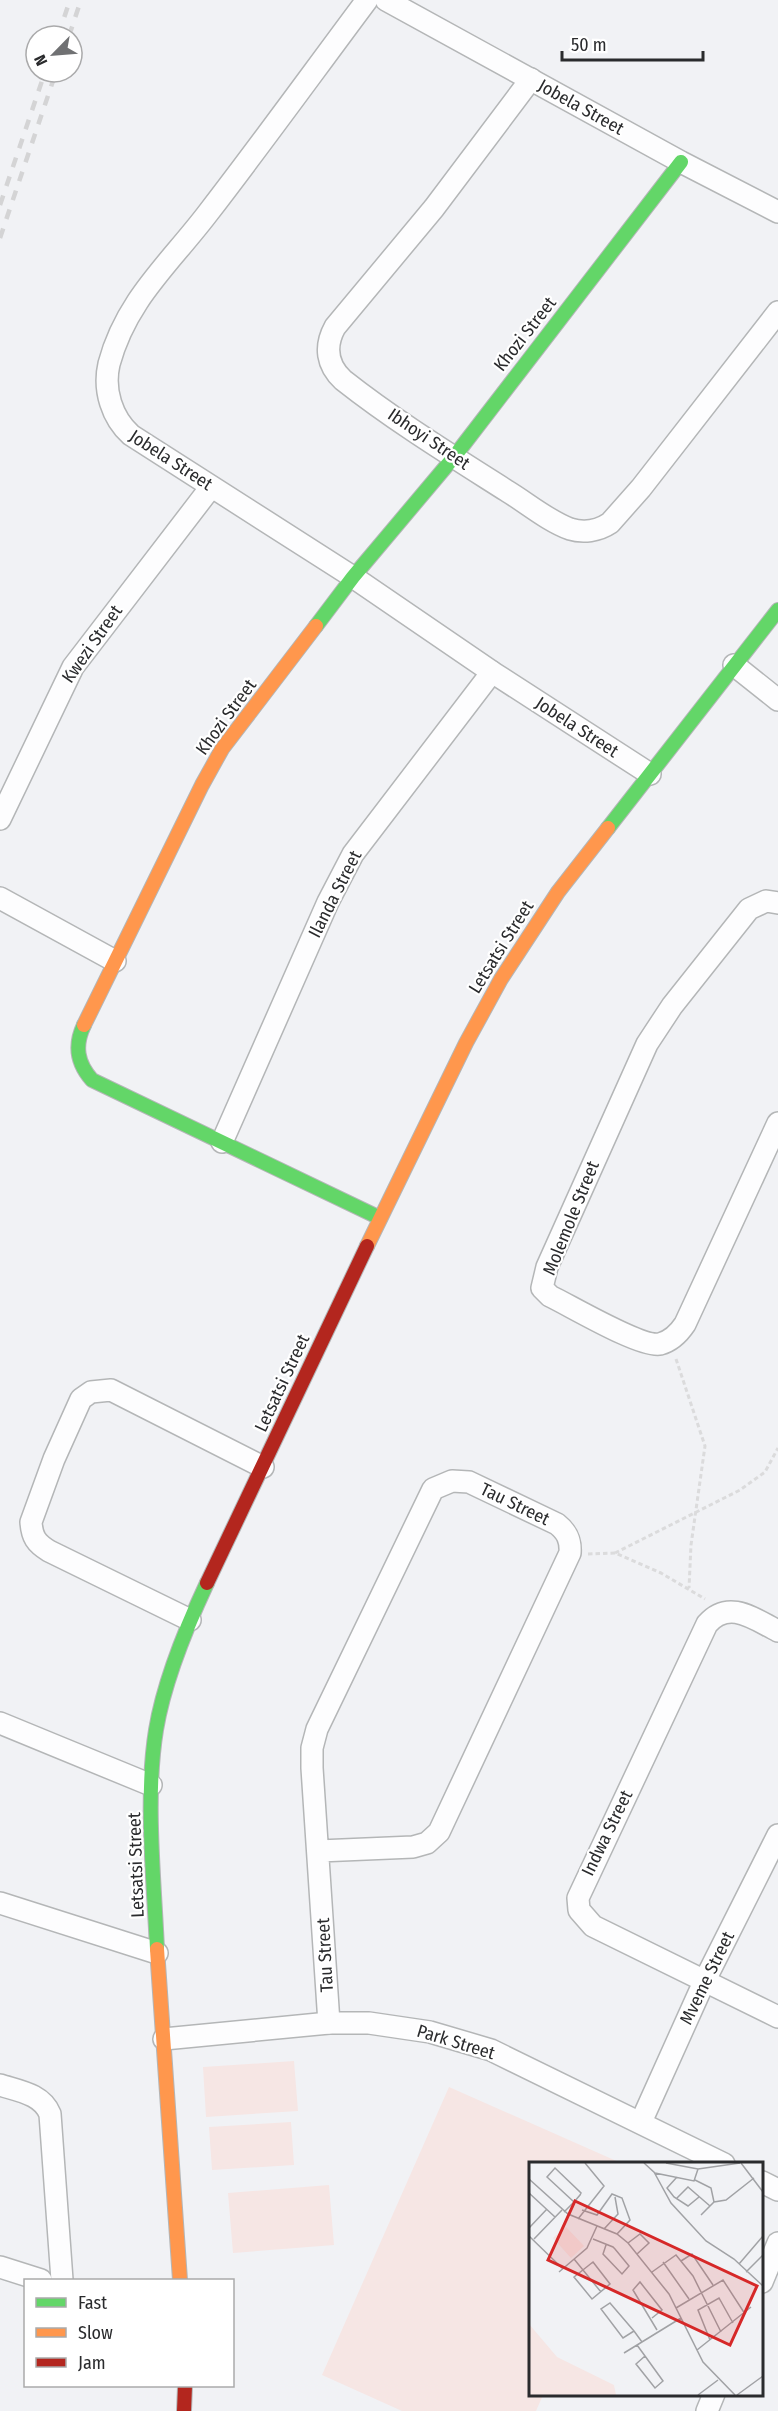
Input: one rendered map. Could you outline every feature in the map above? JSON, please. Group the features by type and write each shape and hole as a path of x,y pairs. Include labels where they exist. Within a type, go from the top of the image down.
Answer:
{"street":[{"name":"Jobela Street","path":"367,0 207,214 138,298 114,348 109,366 107,387 112,406 120,423 131,435 353,577 492,672 650,774"},
{"name":"Jobela Street","path":"386,0 681,162 778,212"},
{"name":"Ibhoyi Street","path":"531,79 434,208 335,327 328,348 333,369 343,380 454,457 567,527 580,531 604,527 640,488 778,312"},
{"name":"Khozi Street","path":"380,1218 92,1080 82,1070 77,1053 79,1038 115,961 222,749 353,577 454,457 681,162"},
{"name":"Kwezi Street","path":"0,819 73,666 211,487"},
{"name":"Letsatsi Street","path":"180,2279 157,1953 151,1785 153,1751 167,1683 190,1620 380,1218 466,1043 501,979 558,892 778,610"},
{"path":"735,665 778,700"},
{"name":"Ilanda Street","path":"222,1142 328,902 353,854 492,672"},
{"path":"0,898 115,961"},
{"name":"Molemole Street","path":"670,1340 659,1344 639,1340 550,1296 542,1288 545,1272 636,1066 662,1020 749,909 766,901 778,903"},
{"path":"670,1340 685,1324 778,1123"},
{"path":"190,1620 37,1544 32,1533 31,1522 54,1458 81,1399 91,1392 111,1390 262,1467"},
{"name":"Tau Street","path":"329,2023 312,1748 317,1729 433,1489 446,1482 459,1480 476,1484 563,1528 570,1541 570,1553"},
{"path":"319,1851 413,1847 433,1839 444,1822 570,1553"},
{"path":"716,1615 728,1611 741,1612 778,1631"},
{"name":"Indwa Street","path":"716,1615 707,1624 578,1898 579,1910 593,1926 778,2017"},
{"path":"0,1723 151,1785"},
{"name":"Mveme Street","path":"640,2122 704,1982 778,1835"},
{"path":"0,1904 157,1953"},
{"name":"Park Street","path":"164,2039 329,2023 369,2023 407,2027 473,2043 491,2050 722,2162"},
{"path":"0,2085 38,2098 48,2108 50,2114 62,2279"},
{"path":"763,2182 778,2190"},
{"path":"763,2280 778,2243"},
{"path":"0,2266 38,2279"},
{"path":"184,2411 185,2387"},
{"path":"707,2411 713,2396"}],"path":[{"path":"670,1340 705,1446 700,1469 698,1511 691,1545 689,1588"},
{"path":"615,1553 740,1490 765,1472 778,1448"},
{"path":"570,1553 615,1553 689,1588 710,1602 716,1615"}],"shaded area":[{"path":"294,2061 298,2111 206,2117 203,2067"},
{"path":"449,2087 619,2162 529,2162 529,2396 543,2396 536,2411 402,2411 322,2375"},
{"path":"291,2122 294,2165 212,2170 209,2127"},
{"path":"329,2185 334,2245 233,2253 228,2193"}],"railway":[{"path":"62,24 70,0"},
{"path":"73,24 81,0"},
{"path":"0,205 41,84"},
{"path":"0,238 52,84"}],"traffic: fast":[{"path":"316,626 353,577 454,457 681,162"},
{"path":"608,828 778,610"},
{"path":"84,1025 78,1047 80,1061 92,1080 380,1218"},
{"path":"157,1949 151,1811 156,1730 164,1693 177,1655 207,1583"}],"traffic: slow":[{"path":"84,1025 222,749 316,626"},
{"path":"367,1246 466,1043 501,979 558,892 608,828"},
{"path":"157,1949 180,2279"}],"traffic: jam":[{"path":"207,1583 367,1246"},
{"path":"184,2411 185,2387"}]}
